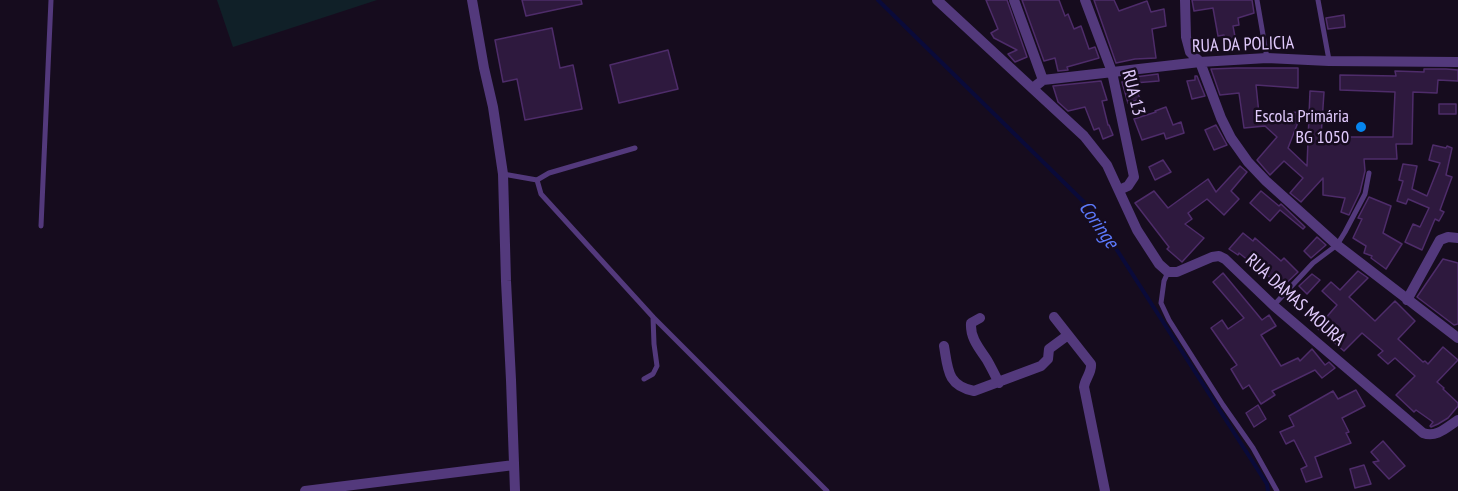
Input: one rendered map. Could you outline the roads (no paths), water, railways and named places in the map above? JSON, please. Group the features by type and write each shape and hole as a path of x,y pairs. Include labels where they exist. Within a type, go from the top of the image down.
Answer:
{"street":[{"path":"472,0 493,106 503,174 515,491"},
{"path":"937,0 1084,136 1107,165 1137,230 1159,264 1168,272"},
{"path":"1014,0 1043,80 1033,88"},
{"name":"RUA 13","path":"1085,0 1112,72 1134,177 1128,186 1119,189"},
{"path":"1185,0 1186,37 1190,52 1200,62 1221,118 1231,138 1248,162 1266,182 1337,245 1458,338"},
{"name":"RUA DA POLICIA","path":"1043,80 1200,62 1267,58 1458,62"},
{"path":"1407,300 1440,240 1448,237 1458,238"},
{"name":"RUA DAMAS MOURA","path":"1168,272 1177,272 1219,256 1423,433 1432,435 1458,420"},
{"path":"1054,316 1091,364 1084,387 1106,491"},
{"path":"981,318 971,323 971,329 976,345 999,382"},
{"path":"944,346 949,374 955,383 962,389 974,391 1041,366 1048,359 1049,349 1068,335"},
{"path":"305,491 514,465"}],"lane":[{"path":"41,226 51,0"},
{"path":"1257,0 1267,58"},
{"path":"1318,0 1329,61"},
{"path":"503,174 537,180 549,173 635,148"},
{"path":"1274,306 1313,263 1337,245 1365,194 1369,173"},
{"path":"537,180 541,194 653,317 825,489"},
{"path":"1168,272 1164,281 1161,303 1169,320 1253,448 1277,491"},
{"path":"644,379 652,374 657,366 653,317"},
{"path":"816,491 825,489"}],"waterway":[{"name":"Coringe","path":"878,0 1090,208 1267,484 1268,491"}],"place":[{"name":"Escola Primária BG 1050","path":"1361,127"}]}
